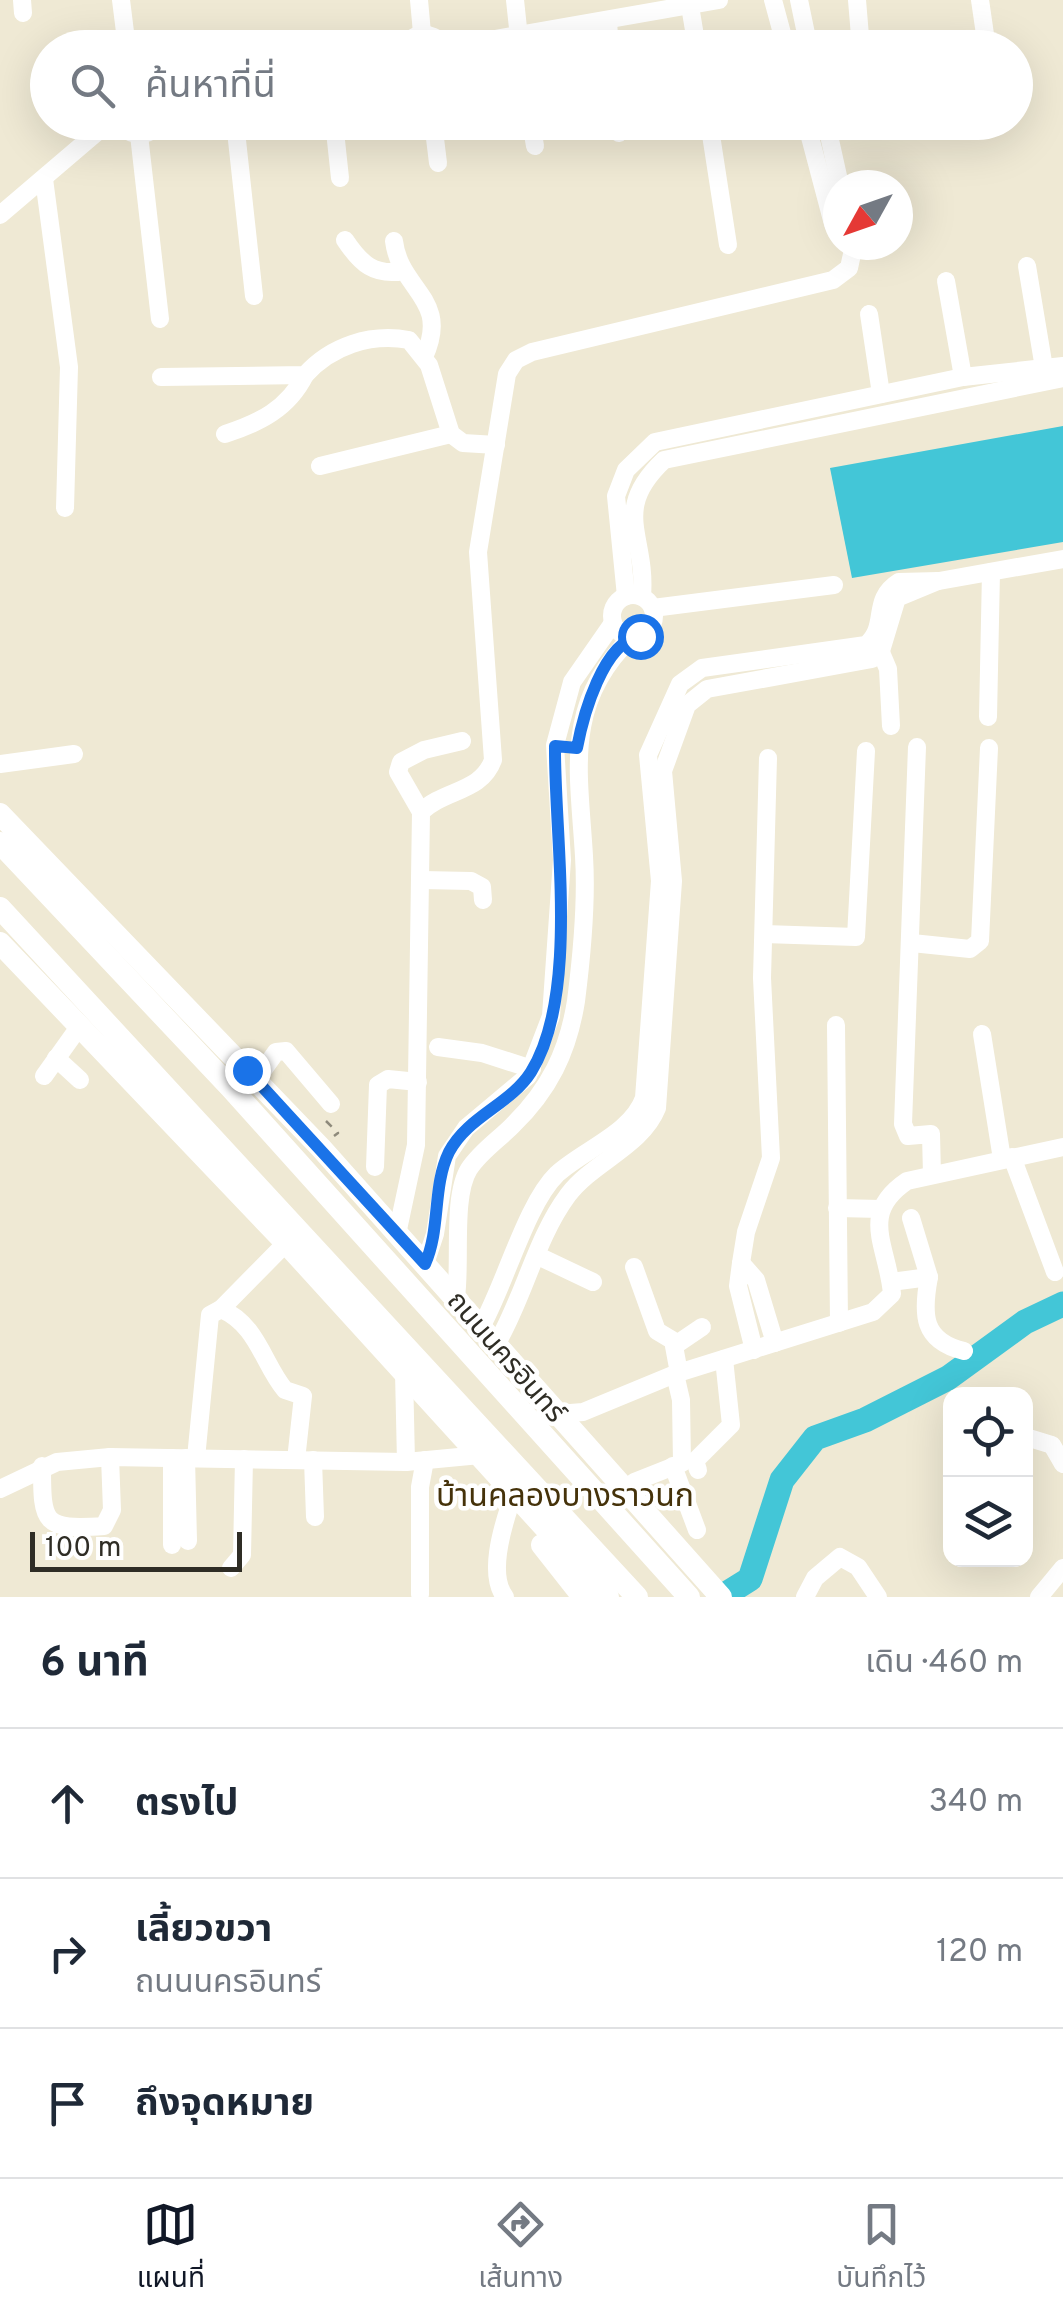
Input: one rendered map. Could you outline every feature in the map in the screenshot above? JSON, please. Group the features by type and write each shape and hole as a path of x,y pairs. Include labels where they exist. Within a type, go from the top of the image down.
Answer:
{"main road":[{"name":"ถนนนครอินทร์","path":"0,814 256,1080 456,1297 565,1422 690,1590"},
{"name":"ถนนนครอินทร์","path":"0,843 690,1590 721,1597"},
{"path":"0,908 636,1596"},
{"path":"0,943 286,1242 608,1597"},
{"path":"565,1422 597,1444 712,1570 710,1585 690,1590"},
{"path":"482,1458 510,1505 584,1597"}],"street":[{"path":"121,0 125,30"},
{"path":"419,0 422,30"},
{"path":"515,0 519,30"},
{"path":"573,30 719,0"},
{"path":"773,0 781,30"},
{"path":"799,0 806,30"},
{"path":"857,0 859,30"},
{"path":"980,0 984,30"},
{"path":"690,6 694,30"},
{"path":"608,22 609,30"},
{"path":"0,215 88,140"},
{"path":"140,140 160,319"},
{"path":"237,140 254,296"},
{"path":"336,140 340,178"},
{"path":"435,140 438,163"},
{"path":"534,140 535,146"},
{"path":"712,140 728,245"},
{"path":"811,140 823,186"},
{"path":"830,140 837,170"},
{"path":"44,179 69,367 65,508"},
{"path":"345,240 358,259 374,272 404,270"},
{"path":"394,240 396,258 433,314 432,335 424,357"},
{"path":"421,812 439,798 479,783 493,760 478,552 507,374 516,360 532,352 832,280 849,268 851,260"},
{"path":"456,1297 467,1172 546,1090 558,1067 576,996 584,859 577,748 592,692 614,655 632,637 648,631 640,600 634,521 642,480 664,460 880,394 962,377 1053,367 1027,266"},
{"path":"946,280 962,377"},
{"path":"869,314 880,394"},
{"path":"225,434 271,414 299,388 305,375 328,352 388,338 409,340 424,357 451,434 463,442 496,445"},
{"path":"161,377 305,375"},
{"path":"809,418 1063,378"},
{"path":"320,466 451,434"},
{"path":"892,726 888,669 877,645 888,589 919,578 938,580 1063,559"},
{"path":"988,717 991,572"},
{"path":"425,1264 439,1207 441,1175 456,1140 532,1069 554,994 562,860 555,746 572,682 594,644 613,622 614,606 640,600 834,586"},
{"path":"613,622 632,637"},
{"path":"489,1335 538,1256 560,1207 586,1175 652,1122 664,836 648,755 680,684 702,668 747,671 877,645"},
{"path":"397,1234 416,1145 422,880 421,812 398,772 402,762 424,750 462,741"},
{"path":"555,746 577,748"},
{"path":"917,747 902,1124 908,1136 931,1134 932,1176"},
{"path":"912,943 970,948 980,941 989,748"},
{"path":"764,934 856,937 866,751"},
{"path":"0,764 74,754"},
{"path":"754,1350 738,1286 746,1232 771,1158 764,934 768,758"},
{"path":"422,880 471,880 482,887 483,900"},
{"path":"554,994 576,996"},
{"path":"836,1025 839,1323"},
{"path":"44,1076 79,1027"},
{"path":"982,1034 1007,1158 1055,1272"},
{"path":"438,1047 482,1053 532,1069"},
{"path":"256,1080 276,1052 286,1052 331,1104"},
{"path":"56,1058 80,1080"},
{"path":"489,1335 532,1216 556,1175 640,1108 654,1075"},
{"path":"375,1167 378,1085 388,1079 418,1082"},
{"path":"501,1101 518,1120"},
{"path":"565,1422 677,1373 839,1323 886,1304 891,1282 878,1227 888,1194 907,1181 1063,1146"},
{"path":"439,1207 461,1213"},
{"path":"837,1208 881,1209"},
{"path":"532,1216 552,1225"},
{"path":"911,1218 929,1277 922,1316 936,1340 964,1351"},
{"path":"180,1543 185,1458 210,1315 221,1309 286,1242"},
{"path":"538,1256 593,1282"},
{"path":"741,1263 756,1280 775,1343"},
{"path":"634,1268 657,1331 677,1342"},
{"path":"891,1282 929,1277"},
{"path":"221,1309 236,1317 262,1347 286,1390 303,1396 304,1460 315,1516"},
{"path":"677,1342 702,1327"},
{"path":"677,1342 677,1373 697,1530"},
{"path":"634,1482 687,1465 731,1424 724,1359"},
{"path":"404,1372 420,1487 420,1594"},
{"path":"1033,1439 1052,1445 1063,1464"},
{"path":"42,1466 42,1512 47,1521 56,1526 104,1526 112,1510 110,1457"},
{"path":"0,1489 42,1466 110,1457 416,1461 482,1458"},
{"path":"231,1568 242,1555 244,1459"},
{"path":"505,1597 500,1590 499,1561 501,1530 510,1505"},
{"path":"805,1597 815,1578 840,1557 858,1567 878,1597"},
{"path":"1039,1597 1063,1568"}],"water":[{"path":"1063,426 1063,542 852,578 830,468"}],"waterway":[{"path":"721,1597 750,1579 782,1480 815,1438 865,1420 948,1378 1025,1322 1063,1304"}],"district":[{"name":"บ้านคลองบางราวนก","path":"565,1495"}],"route":[{"path":"247,1070 425,1264 436,1234 441,1175 447,1156 466,1128 528,1076 551,1016 561,919 562,860 554,785 555,746 577,748 592,692 614,655 632,637 640,636"}]}
